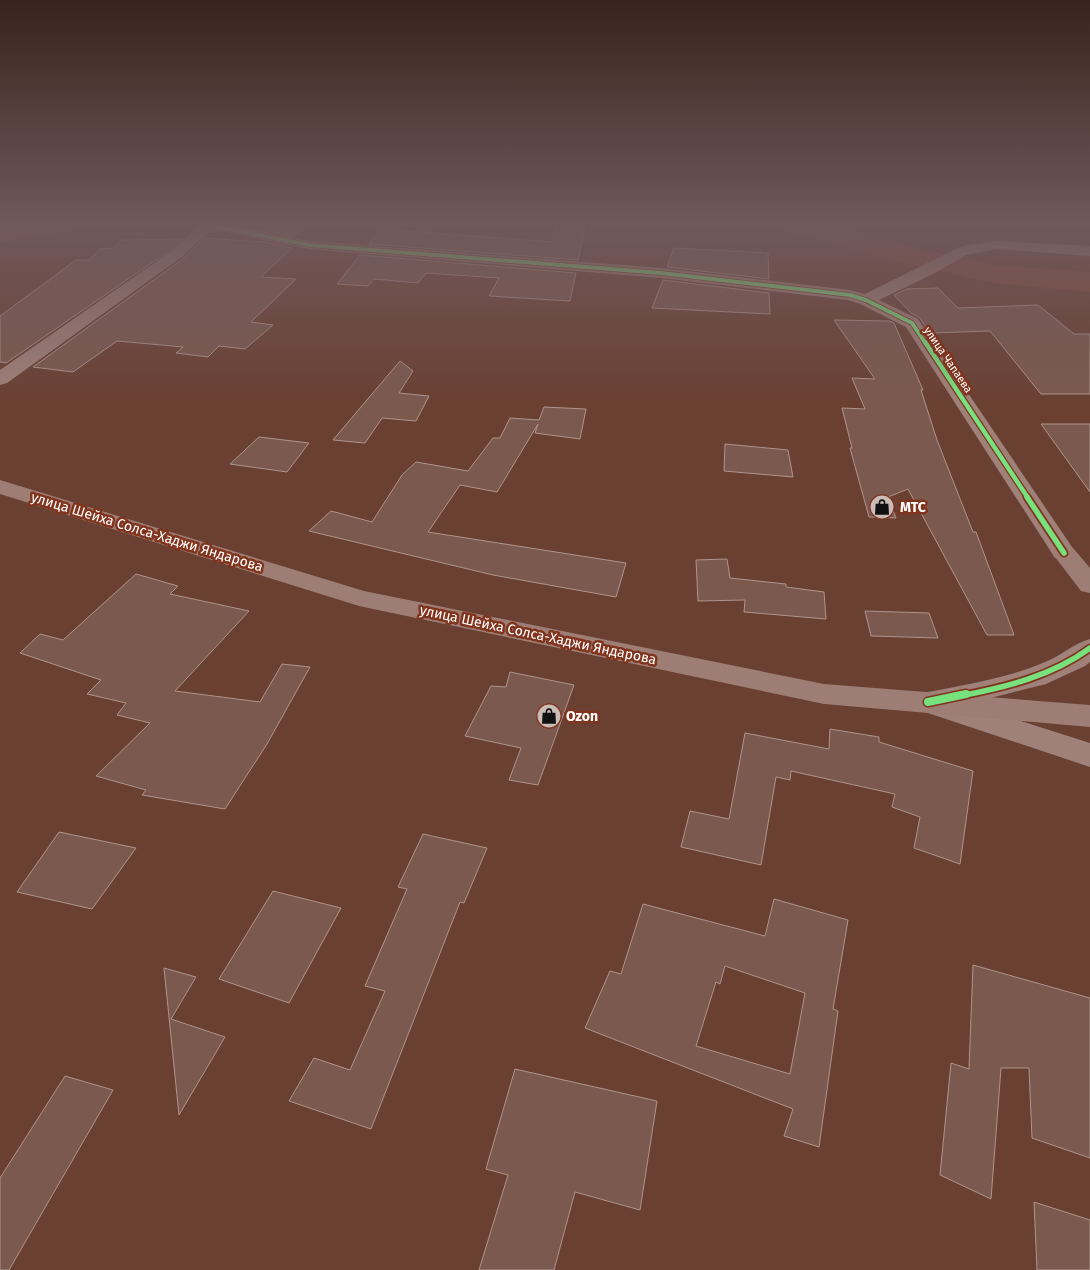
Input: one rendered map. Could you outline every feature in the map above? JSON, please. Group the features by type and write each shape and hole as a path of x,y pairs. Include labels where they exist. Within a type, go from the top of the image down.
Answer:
{"main road":[{"name":"улица Шейха Солса-Хаджи Яндарова","path":"0,487 359,598 824,694 1090,716"},
{"path":"1064,553 1090,550"},
{"path":"1064,553 1090,585"}],"street":[{"path":"0,379 139,281"},
{"name":"улица Чапаева","path":"723,281 850,296 866,300 912,323 1064,553"},
{"path":"866,300 905,281"},
{"path":"928,702 1040,675 1077,660 1090,648"},
{"path":"928,702 1090,756"}],"building":[{"path":"47,281 125,281 6,363 0,362 0,316"},
{"path":"152,281 294,281 251,322 273,325 245,349 219,346 208,357 176,353 183,347 117,341 73,372 33,367"},
{"path":"339,281 372,281 368,286 337,284"},
{"path":"399,281 419,281 418,283"},
{"path":"497,281 574,281 570,301 489,296"},
{"path":"663,281 673,281 769,293 770,314 652,308"},
{"path":"938,288 958,308 1038,305 1074,334 1090,334 1090,394 1041,394 990,331 930,333 920,318 911,313 894,295 907,289"},
{"path":"834,320 889,321 894,323 923,390 921,390 937,440 973,532 976,532 1014,635 987,635 908,489 888,497 896,518 869,517 850,448 852,448 842,408 865,409 852,378 875,379"},
{"path":"400,361 413,371 399,393 429,396 416,421 382,418 365,443 333,440"},
{"path":"544,407 586,409 580,439 535,433 538,424 497,492 460,485 428,532 626,563 616,597 493,575 309,531 331,511 372,522 402,475 416,462 468,471 493,438 500,438 510,418 539,420"},
{"path":"1041,424 1090,424 1090,492"},
{"path":"259,437 309,443 287,472 230,464"},
{"path":"725,444 788,450 793,477 724,471"},
{"path":"727,559 730,578 786,584 786,587 824,592 826,619 744,612 745,600 698,601 696,560"},
{"path":"136,574 178,586 170,594 249,611 175,691 260,702 282,664 310,667 267,744 225,809 142,795 146,790 96,776 150,723 117,715 126,703 87,694 101,680 20,653 40,634 63,640"},
{"path":"865,611 929,613 938,638 871,636"},
{"path":"510,672 574,685 538,785 509,780 521,748 465,736 491,686 506,687"},
{"path":"830,729 879,737 879,742 973,771 960,864 914,848 920,817 892,807 895,794 791,771 790,780 776,777 761,865 681,847 690,811 729,819 745,733 829,749"},
{"path":"59,832 136,848 92,909 17,892"},
{"path":"423,834 487,848 464,903 460,902 371,1129 289,1101 314,1058 350,1070 385,991 365,986 407,889 398,887"},
{"path":"273,891 341,908 289,1003 219,979"},
{"path":"774,899 848,920 833,1009 838,1011 819,1147 784,1136 793,1109 585,1028 610,971 621,974 643,904 765,936","holes":["725,966 805,993 790,1074 696,1046 716,982 720,984"]},
{"path":"973,965 1090,998 1090,1158 1032,1138 1029,1068 1001,1068 991,1199 940,1175 951,1063 969,1069"},
{"path":"164,968 196,977 171,1019 225,1037 179,1115"},
{"path":"515,1069 657,1101 640,1210 575,1192 554,1270 479,1270 508,1175 486,1169"},
{"path":"65,1076 113,1090 9,1270 0,1270 0,1178"},
{"path":"1034,1202 1090,1220 1090,1270 1037,1270"}],"waterway":[{"path":"1081,281 1090,282"}],"cycle path":[{"path":"732,281 850,295 866,300 912,323 1064,553"},
{"path":"928,702 1014,684 1036,677 1075,659 1090,648"}],"place":[{"name":"МТС","path":"882,507"},
{"name":"Ozon","path":"549,716"}]}
